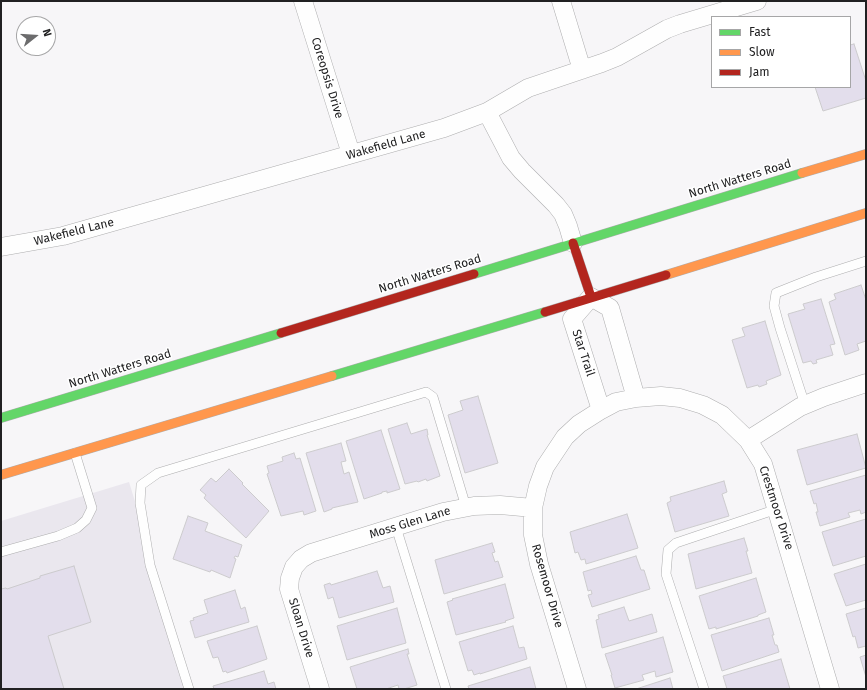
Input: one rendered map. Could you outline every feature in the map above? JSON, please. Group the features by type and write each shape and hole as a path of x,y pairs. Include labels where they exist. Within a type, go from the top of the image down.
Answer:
{"main road":[{"name":"North Watters Road","path":"1,418 573,242 866,154"},
{"path":"1,475 866,213"},
{"path":"573,242 591,297"}],"street":[{"name":"Coreopsis Drive","path":"303,1 351,154"},
{"path":"561,1 582,70"},
{"name":"Wakefield Lane","path":"1,247 63,236 444,128 487,112 528,88 617,57 652,37 680,24 757,1"},
{"path":"487,112 511,158 556,205 562,214 573,242"},
{"path":"591,297 610,308 636,398"},
{"name":"Star Trail","path":"591,297 572,319 601,410"},
{"path":"748,440 775,422 805,405 824,397 866,384"},
{"name":"Crestmoor Drive","path":"601,410 616,402 636,398 661,396 673,397 703,405 722,415 748,440 763,464 830,689"},
{"name":"Rosemoor Drive","path":"577,689 539,564 533,535 533,508 538,486 545,467 565,437 579,424 601,410"},
{"name":"Moss Glen Lane","path":"294,567 311,553 442,512 474,506 500,505 533,508"},
{"name":"Sloan Drive","path":"294,567 290,578 289,589 320,689"}],"lane":[{"path":"805,405 774,306 776,293 816,276 866,261"},
{"path":"189,689 150,565 140,503 141,485 158,473 426,392 433,397 466,508"},
{"path":"1,552 58,536 77,528 86,520 92,508 76,453"},
{"path":"704,689 666,574 668,550 676,543 777,509"},
{"path":"396,527 446,689"}],"shaded area":[{"path":"129,482 193,689 1,689 1,521"}],"building":[{"path":"854,44 866,81 866,98 823,111 815,88 851,88 851,45"},
{"path":"861,285 866,300 866,341 857,344 859,350 845,355 829,302 836,299 834,294"},
{"path":"821,299 835,344 830,345 833,355 816,360 817,363 813,364 811,361 803,363 788,314 805,309 803,304"},
{"path":"765,321 781,375 766,381 767,384 759,387 758,385 747,388 732,340 745,336 742,328"},
{"path":"478,396 498,463 465,473 448,415 463,410 460,401"},
{"path":"407,423 411,434 427,429 427,435 440,476 427,481 426,479 405,484 388,429"},
{"path":"381,430 400,489 387,493 387,491 382,492 364,499 346,441"},
{"path":"857,434 866,468 807,485 797,450"},
{"path":"341,443 346,461 341,462 344,474 349,472 358,502 332,508 324,512 306,453"},
{"path":"294,453 296,459 300,458 316,511 304,515 303,511 281,516 267,474 269,473 267,466 283,461 282,457"},
{"path":"229,469 269,511 246,538 204,498 206,495 200,490 211,478 216,482"},
{"path":"866,475 866,512 861,514 860,510 848,513 850,517 820,526 816,512 818,512 816,503 814,504 810,491"},
{"path":"724,481 727,492 722,494 729,516 675,532 667,503 671,501 670,497"},
{"path":"627,514 638,548 586,564 585,559 581,560 578,552 575,553 570,532"},
{"path":"188,516 208,523 205,531 242,545 238,557 235,556 234,558 236,559 230,578 211,570 210,572 173,559"},
{"path":"866,519 866,556 833,566 822,532"},
{"path":"744,538 752,573 696,589 688,554"},
{"path":"492,543 495,552 492,553 495,562 498,561 503,577 444,594 435,560"},
{"path":"636,556 641,570 644,570 650,589 592,607 588,595 592,594 591,590 588,591 583,572"},
{"path":"866,564 866,600 846,606 834,574"},
{"path":"74,566 91,622 48,636 64,689 1,689 1,589 7,589 40,578 40,576"},
{"path":"377,571 383,588 390,586 394,602 339,618 333,597 328,599 324,585 330,583 331,585"},
{"path":"756,578 766,612 758,616 716,629 716,627 709,629 699,596"},
{"path":"505,584 514,618 505,621 506,622 456,635 447,602 453,600 452,599"},
{"path":"235,590 241,609 245,607 249,622 195,638 190,621 194,620 193,618 208,613 204,600"},
{"path":"624,607 629,621 652,614 657,632 602,648 596,620 599,619 598,615"},
{"path":"397,608 406,643 347,660 337,626"},
{"path":"866,608 866,646 858,648 846,614"},
{"path":"769,618 774,635 772,635 779,652 722,671 711,635"},
{"path":"257,626 267,659 227,673 226,671 223,672 218,657 213,658 207,641"},
{"path":"513,626 519,648 524,647 527,659 480,674 474,675 472,670 468,671 459,642"},
{"path":"663,637 673,672 656,677 655,671 642,675 644,680 615,688 605,654"},
{"path":"408,649 409,654 407,654 417,685 404,689 399,689 398,685 386,689 357,689 350,667"},
{"path":"866,655 866,677 860,657"},
{"path":"781,659 790,689 727,689 723,676"},
{"path":"530,667 536,689 469,689 468,686"},
{"path":"264,671 268,684 274,682 276,689 214,689 213,686"},
{"path":"670,678 673,689 636,689"}],"traffic: fast":[{"path":"474,274 802,173"},
{"path":"332,376 545,312"},
{"path":"1,418 281,333"}],"traffic: slow":[{"path":"802,173 866,154"},
{"path":"666,275 866,213"},
{"path":"1,475 332,376"}],"traffic: jam":[{"path":"573,243 591,297"},
{"path":"281,333 474,274"},
{"path":"545,312 666,275"}]}
